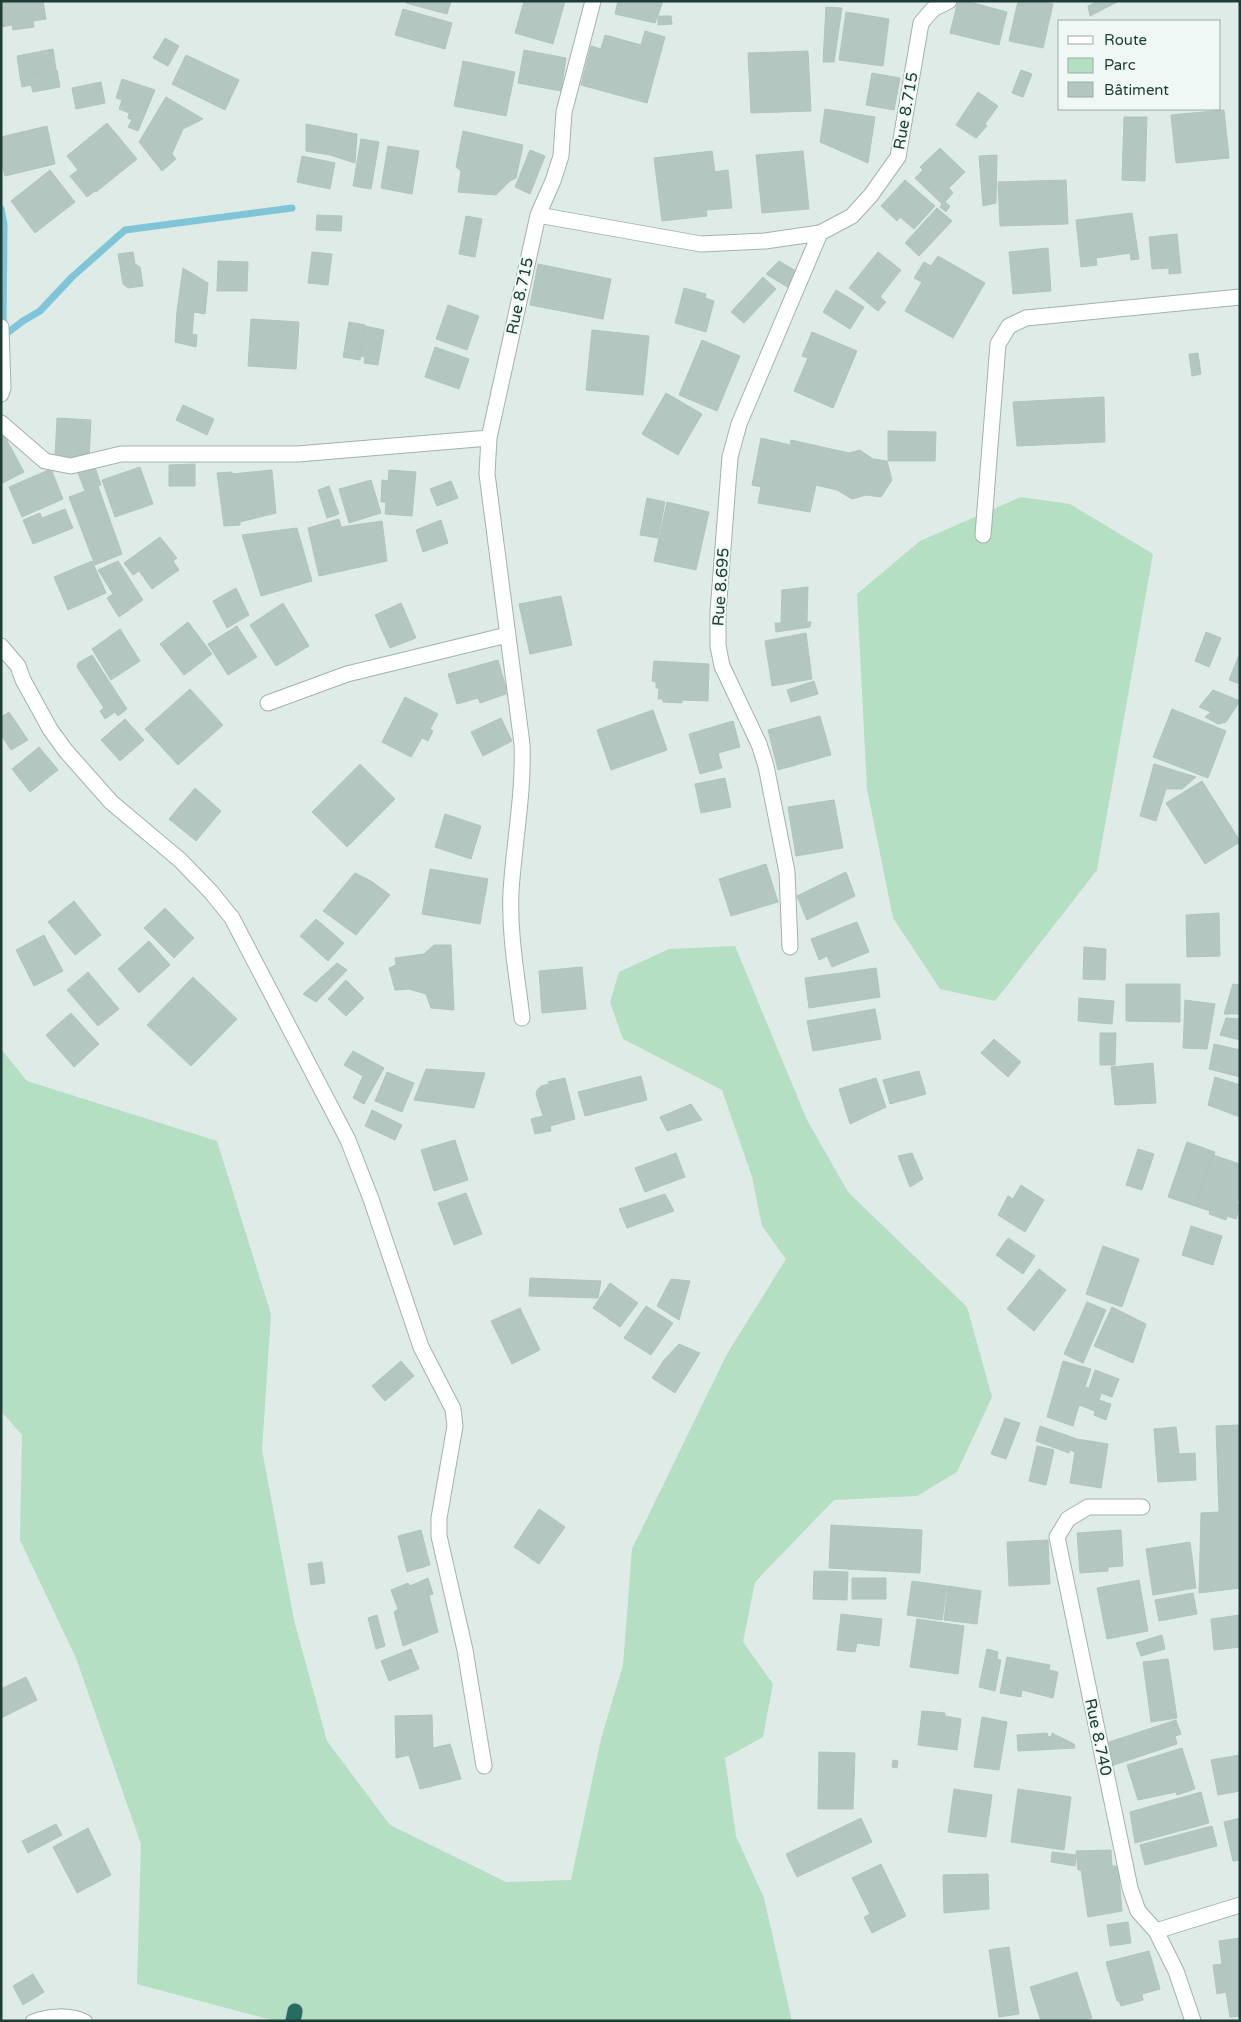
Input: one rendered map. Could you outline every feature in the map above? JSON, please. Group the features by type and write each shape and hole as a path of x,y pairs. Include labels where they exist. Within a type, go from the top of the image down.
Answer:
{"street":[{"path":"538,215 553,181 560,156 564,112 593,1"},
{"name":"Rue 8.715","path":"522,1018 512,934 511,893 523,775 522,744 487,474 489,438 538,215 701,244 765,241 820,233 852,216 871,195 898,157 921,23 933,9 949,1"},
{"name":"Rue 8.695","path":"790,947 787,872 766,766 759,744 722,666 718,646 718,612 730,457 739,424 820,233"},
{"path":"983,535 998,344 1009,326 1026,318 1240,298"},
{"path":"1,327 3,388 1,394"},
{"path":"1,423 45,461 71,466 121,454 298,454 489,438"},
{"path":"268,703 347,674 508,635"},
{"path":"1,646 18,666 23,680 45,721 65,750 111,802 180,860 211,892 232,918 348,1140 371,1199 421,1347 453,1409 455,1426 440,1518 439,1536 466,1650 484,1766"},
{"name":"Rue 8.740","path":"1142,1507 1088,1507 1068,1519 1057,1537 1130,1888 1138,1911 1156,1931 1176,1971 1193,2021"},
{"path":"1156,1931 1240,1905"}],"lane":[{"path":"32,2021 43,2016 74,2016 86,2021"}],"green space":[{"path":"1021,497 1070,504 1153,554 1097,870 995,1001 940,989 893,918 867,789 857,594 920,541"},
{"path":"735,946 807,1120 848,1192 967,1307 992,1397 957,1472 917,1496 834,1500 755,1582 743,1642 773,1684 763,1737 725,1758 736,1836 764,1898 792,2021 275,2021 137,1984 141,1844 76,1658 20,1540 22,1435 1,1411 1,1049 27,1081 217,1141 271,1314 262,1450 294,1620 327,1741 390,1825 506,1882 571,1880 601,1739 623,1665 632,1549 727,1354 786,1259 762,1226 752,1177 722,1090 623,1039 610,1002 619,972 669,949"}],"building":[{"path":"1,1 43,1 46,19 33,21 34,27 13,30 12,25 1,27"},
{"path":"407,1 451,1 447,14 406,3"},
{"path":"524,1 565,1 553,44 515,33"},
{"path":"618,1 663,1 655,23 615,14"},
{"path":"958,1 966,1 1007,12 999,45 950,33"},
{"path":"1018,1 1039,1 1053,4 1043,48 1009,41"},
{"path":"1097,1 1119,1 1090,16 1088,6"},
{"path":"826,7 842,8 834,62 823,62"},
{"path":"403,9 452,23 445,49 395,35"},
{"path":"846,12 889,19 883,66 839,60"},
{"path":"658,16 671,16 672,24 658,25"},
{"path":"645,31 665,37 647,103 581,85 591,46 601,49 605,35 641,45"},
{"path":"165,38 179,46 168,66 153,58"},
{"path":"53,49 56,69 20,76 17,56"},
{"path":"524,50 566,58 561,91 518,83"},
{"path":"808,51 811,111 751,113 748,53"},
{"path":"186,55 239,80 225,110 172,84"},
{"path":"463,61 515,72 506,116 454,106"},
{"path":"57,70 60,87 33,92 31,85 22,87 20,76"},
{"path":"1021,70 1032,74 1023,97 1012,93"},
{"path":"872,73 900,78 894,110 866,105"},
{"path":"122,79 155,90 138,131 128,127 132,120 128,118 129,113 119,109 122,100 116,98"},
{"path":"101,82 105,103 76,109 72,88"},
{"path":"978,92 998,106 985,124 987,126 976,138 956,125"},
{"path":"166,97 203,119 183,129 172,154 176,159 162,171 139,142"},
{"path":"825,109 875,117 868,163 820,142"},
{"path":"1224,110 1229,158 1176,163 1171,115"},
{"path":"1124,117 1147,117 1145,181 1122,180"},
{"path":"107,123 137,159 87,197 70,176 78,170 67,156"},
{"path":"306,124 357,134 355,163 330,155 306,151"},
{"path":"47,126 55,164 5,176 1,161 1,137"},
{"path":"463,131 523,145 516,178 510,181 496,195 458,192 461,171 456,167"},
{"path":"361,139 379,142 371,189 353,186"},
{"path":"388,146 419,151 412,194 381,188"},
{"path":"940,148 965,172 949,188 953,193 945,202 950,206 946,212 940,207 942,204 915,178 923,170 920,167"},
{"path":"530,150 545,156 530,194 515,187"},
{"path":"712,151 715,172 728,170 732,208 706,210 707,216 662,221 654,158"},
{"path":"803,151 809,209 762,213 756,155"},
{"path":"997,155 996,203 983,206 979,156"},
{"path":"302,156 335,163 330,189 297,182"},
{"path":"50,170 75,202 35,233 11,201"},
{"path":"905,180 935,206 914,229 900,217 897,221 881,206"},
{"path":"1066,180 1068,224 1000,226 998,182"},
{"path":"937,208 952,221 919,256 905,243"},
{"path":"1132,213 1139,259 1131,260 1130,253 1096,258 1097,265 1081,267 1076,220"},
{"path":"317,215 342,216 341,231 316,230"},
{"path":"466,216 482,219 475,257 459,254"},
{"path":"1177,234 1181,273 1169,274 1169,268 1152,269 1149,237"},
{"path":"1048,248 1051,291 1013,294 1009,252"},
{"path":"133,252 135,264 140,267 143,286 128,288 123,284 118,254"},
{"path":"312,252 332,254 328,285 308,283"},
{"path":"878,252 901,270 880,297 886,302 878,311 849,288"},
{"path":"938,256 985,283 953,338 905,311 922,282 914,278 924,262 931,266"},
{"path":"218,261 248,262 247,291 217,291"},
{"path":"779,261 796,271 789,288 766,274"},
{"path":"538,264 611,279 603,319 530,305"},
{"path":"183,268 208,283 205,314 194,312 192,334 197,335 196,347 175,342"},
{"path":"763,277 776,289 744,323 731,312"},
{"path":"684,288 706,294 705,298 714,301 706,332 675,323"},
{"path":"836,290 864,307 850,329 823,312"},
{"path":"448,305 479,316 467,350 436,339"},
{"path":"251,319 299,322 296,369 248,366"},
{"path":"349,322 365,325 360,360 343,357"},
{"path":"365,326 384,330 378,365 364,363 365,357 360,356"},
{"path":"592,330 649,336 643,395 586,390"},
{"path":"812,332 857,351 833,408 794,391 808,358 802,356"},
{"path":"702,340 740,356 717,411 679,395"},
{"path":"435,347 469,359 459,389 425,377"},
{"path":"1198,353 1201,374 1192,376 1189,354"},
{"path":"666,393 702,414 678,455 642,434"},
{"path":"1104,397 1105,442 1017,446 1013,402"},
{"path":"183,405 214,419 207,435 176,420"},
{"path":"57,418 91,420 89,459 55,457"},
{"path":"888,431 936,432 935,461 888,461"},
{"path":"4,435 24,472 1,484 1,436"},
{"path":"761,438 790,445 791,440 849,453 860,450 873,459 887,461 892,480 881,497 866,495 852,499 837,490 816,485 810,512 758,503 761,487 752,485"},
{"path":"195,464 195,486 169,486 169,465"},
{"path":"95,467 101,485 98,486 122,554 95,565 69,497 85,491 78,473"},
{"path":"140,467 153,504 115,517 102,480"},
{"path":"51,469 63,499 22,517 9,487"},
{"path":"272,470 276,513 240,522 240,525 224,526 217,473 232,472 232,474"},
{"path":"389,470 416,472 412,516 385,514 386,502 381,502 382,480 388,481"},
{"path":"371,480 381,513 349,523 339,489"},
{"path":"451,481 458,498 437,506 430,489"},
{"path":"329,486 339,514 327,518 318,490"},
{"path":"647,498 665,502 658,538 640,535"},
{"path":"667,502 709,512 696,570 654,561"},
{"path":"65,509 73,528 33,544 23,520 40,513 42,518"},
{"path":"339,519 341,527 382,521 387,561 319,576 308,528"},
{"path":"441,520 448,543 423,552 416,530"},
{"path":"297,528 312,581 261,596 242,535"},
{"path":"160,537 177,558 173,561 179,570 152,589 139,571 133,575 124,563"},
{"path":"92,561 106,593 68,610 54,577"},
{"path":"118,561 143,600 119,617 107,598 113,594 98,570"},
{"path":"808,587 807,622 811,622 810,627 776,632 775,623 781,623 782,590"},
{"path":"236,588 249,615 227,628 213,601"},
{"path":"561,596 572,645 530,654 519,604"},
{"path":"283,603 309,646 276,666 250,625"},
{"path":"401,603 416,638 390,648 375,615"},
{"path":"188,622 212,654 184,675 160,644"},
{"path":"237,626 257,657 228,675 208,644"},
{"path":"120,629 140,661 111,680 92,649"},
{"path":"1206,632 1221,638 1209,667 1195,661"},
{"path":"806,633 812,679 772,686 765,641"},
{"path":"92,655 127,709 118,716 115,712 105,719 100,711 104,708 77,667 78,663"},
{"path":"1240,656 1240,684 1229,680"},
{"path":"498,660 506,694 480,703 478,698 457,704 448,674"},
{"path":"654,661 709,664 708,701 682,700 682,703 663,702 663,699 658,699 659,688 656,688 656,682 652,681"},
{"path":"814,681 818,694 791,702 787,690"},
{"path":"190,689 223,725 178,765 145,729"},
{"path":"1213,690 1240,701 1226,722 1218,724 1205,717 1211,712 1199,707"},
{"path":"405,697 438,714 430,729 433,731 428,741 422,738 411,757 382,742"},
{"path":"1172,709 1226,731 1208,778 1153,757"},
{"path":"653,710 667,750 611,770 597,730"},
{"path":"9,712 28,740 11,750 1,735 1,717"},
{"path":"820,716 831,755 778,770 768,730"},
{"path":"501,718 512,741 483,756 471,732"},
{"path":"125,719 144,740 120,761 101,740"},
{"path":"733,721 740,747 718,753 722,768 700,774 689,734"},
{"path":"39,747 58,770 30,792 12,769"},
{"path":"360,764 395,799 347,847 312,812"},
{"path":"1154,764 1196,777 1182,789 1166,789 1156,821 1140,816"},
{"path":"725,778 731,807 701,813 695,784"},
{"path":"1202,781 1240,841 1205,864 1166,803"},
{"path":"195,788 221,811 196,841 169,819"},
{"path":"834,800 843,848 796,856 788,807"},
{"path":"445,814 481,826 471,859 435,847"},
{"path":"766,864 778,902 731,916 719,879"},
{"path":"430,869 488,879 480,924 422,914"},
{"path":"846,872 855,896 807,920 797,896"},
{"path":"355,873 371,881 390,895 356,935 323,911"},
{"path":"74,901 101,935 75,955 48,922"},
{"path":"165,908 194,938 174,958 144,928"},
{"path":"1219,913 1220,956 1187,957 1186,915"},
{"path":"316,919 344,943 328,961 300,936"},
{"path":"857,922 869,952 832,967 827,956 819,960 811,939"},
{"path":"44,935 63,971 34,986 16,950"},
{"path":"149,941 170,965 139,993 118,969"},
{"path":"434,945 451,945 454,1010 431,1008 426,994 409,989 395,990 389,968 396,965 395,958 424,954"},
{"path":"1084,947 1106,949 1105,980 1083,979"},
{"path":"337,963 347,970 316,1002 303,994"},
{"path":"582,967 586,1009 542,1013 539,971"},
{"path":"876,968 880,997 809,1008 805,978"},
{"path":"88,972 119,1009 98,1026 67,990"},
{"path":"193,977 237,1019 191,1066 147,1025"},
{"path":"346,980 364,998 346,1016 328,999"},
{"path":"1126,984 1180,984 1180,1022 1126,1021"},
{"path":"1233,984 1240,985 1240,1014 1224,1014"},
{"path":"1079,998 1114,1001 1112,1024 1078,1021"},
{"path":"1185,1000 1215,1004 1207,1049 1183,1048"},
{"path":"875,1009 881,1039 813,1051 807,1021"},
{"path":"71,1013 99,1044 74,1067 46,1035"},
{"path":"1226,1018 1240,1019 1240,1040 1220,1035"},
{"path":"1100,1033 1116,1033 1115,1065 1100,1065"},
{"path":"994,1039 1021,1062 1008,1077 981,1053"},
{"path":"1214,1044 1240,1050 1240,1077 1209,1069"},
{"path":"353,1051 384,1068 364,1104 353,1098 363,1076 344,1065"},
{"path":"1153,1063 1156,1103 1115,1105 1111,1067"},
{"path":"426,1069 485,1073 474,1108 414,1100"},
{"path":"919,1071 926,1094 890,1104 883,1080"},
{"path":"387,1072 414,1083 402,1112 375,1101"},
{"path":"641,1076 647,1100 585,1116 578,1092"},
{"path":"1215,1077 1240,1085 1240,1117 1208,1105"},
{"path":"565,1078 575,1119 550,1126 551,1131 535,1134 531,1119 543,1116 536,1094 537,1090 541,1086 549,1084 548,1082"},
{"path":"876,1078 886,1107 850,1124 839,1089"},
{"path":"691,1104 702,1120 667,1131 660,1117"},
{"path":"372,1110 402,1125 395,1140 365,1126"},
{"path":"455,1140 468,1180 434,1191 421,1150"},
{"path":"1187,1142 1215,1152 1195,1206 1168,1197"},
{"path":"1138,1149 1154,1154 1142,1190 1126,1185"},
{"path":"676,1153 685,1177 645,1192 635,1168"},
{"path":"912,1153 923,1179 910,1187 898,1156"},
{"path":"1213,1155 1240,1164 1240,1195 1237,1203 1240,1206 1236,1219 1227,1216 1226,1220 1209,1214 1210,1211 1195,1206"},
{"path":"1021,1185 1044,1200 1025,1232 998,1215 1008,1196 1013,1199"},
{"path":"466,1193 482,1234 454,1245 438,1203"},
{"path":"665,1194 674,1211 627,1228 619,1209"},
{"path":"1191,1226 1222,1236 1213,1265 1182,1255"},
{"path":"1008,1238 1035,1256 1023,1274 996,1255"},
{"path":"1103,1246 1139,1259 1122,1307 1086,1294"},
{"path":"1039,1269 1066,1290 1034,1331 1007,1309"},
{"path":"530,1278 601,1281 598,1298 529,1296"},
{"path":"671,1279 690,1281 679,1320 657,1306"},
{"path":"610,1283 638,1303 620,1327 593,1308"},
{"path":"1087,1302 1106,1310 1083,1363 1064,1354"},
{"path":"646,1306 673,1323 651,1355 624,1338"},
{"path":"1112,1307 1146,1324 1133,1363 1094,1346"},
{"path":"520,1308 540,1350 512,1364 491,1321"},
{"path":"679,1344 700,1353 675,1393 652,1378 664,1360"},
{"path":"401,1361 414,1376 385,1401 372,1386"},
{"path":"1063,1361 1091,1369 1085,1387 1089,1388 1095,1370 1119,1379 1112,1397 1101,1393 1099,1400 1111,1404 1106,1420 1094,1415 1095,1411 1079,1405 1073,1426 1047,1417"},
{"path":"1005,1418 1020,1423 1006,1459 991,1454"},
{"path":"1240,1425 1240,1588 1199,1593 1201,1513 1219,1512 1216,1426"},
{"path":"1040,1426 1077,1439 1108,1444 1101,1488 1070,1483 1075,1452 1070,1450 1069,1453 1036,1441"},
{"path":"1176,1427 1179,1454 1195,1453 1196,1480 1158,1482 1154,1429"},
{"path":"1037,1446 1054,1450 1046,1485 1029,1481"},
{"path":"539,1509 565,1527 539,1564 514,1547"},
{"path":"831,1525 922,1530 920,1573 829,1568"},
{"path":"421,1530 430,1565 407,1572 398,1536"},
{"path":"1121,1530 1123,1566 1108,1567 1108,1571 1080,1573 1077,1533"},
{"path":"1048,1540 1050,1584 1009,1586 1007,1542"},
{"path":"1190,1542 1196,1588 1153,1595 1146,1549"},
{"path":"322,1562 325,1583 311,1585 308,1564"},
{"path":"814,1571 848,1572 847,1600 813,1599"},
{"path":"428,1578 433,1594 429,1595 438,1632 403,1646 394,1612 398,1609 391,1590 408,1583 410,1586"},
{"path":"852,1578 886,1578 886,1599 852,1599"},
{"path":"1139,1580 1148,1631 1107,1639 1097,1588"},
{"path":"912,1581 947,1586 942,1620 907,1615"},
{"path":"948,1586 981,1591 977,1624 944,1620"},
{"path":"1193,1593 1197,1614 1159,1621 1155,1600"},
{"path":"841,1614 882,1619 879,1646 857,1643 855,1652 837,1650"},
{"path":"377,1615 385,1646 376,1649 368,1618"},
{"path":"1240,1615 1240,1647 1214,1650 1211,1619"},
{"path":"917,1619 964,1626 958,1674 910,1667"},
{"path":"1162,1635 1165,1649 1141,1656 1136,1643"},
{"path":"411,1649 419,1669 389,1681 381,1661"},
{"path":"987,1649 998,1652 997,1659 1001,1660 995,1691 979,1687"},
{"path":"1007,1657 1050,1665 1049,1670 1058,1672 1053,1698 1022,1690 1021,1697 1000,1693"},
{"path":"1168,1659 1177,1718 1151,1722 1143,1662"},
{"path":"26,1677 37,1700 1,1718 1,1689"},
{"path":"922,1711 945,1713 945,1716 961,1719 957,1750 918,1745"},
{"path":"432,1715 433,1748 450,1744 461,1779 420,1789 409,1755 396,1758 395,1716"},
{"path":"982,1717 1007,1722 999,1770 974,1767"},
{"path":"1176,1720 1181,1734 1175,1736 1177,1744 1111,1766 1103,1744"},
{"path":"1047,1733 1048,1737 1052,1736 1052,1733 1074,1744 1075,1748 1018,1751 1017,1735"},
{"path":"1182,1748 1195,1789 1177,1795 1176,1792 1138,1800 1127,1765"},
{"path":"819,1752 855,1753 853,1809 818,1809"},
{"path":"1240,1755 1240,1791 1218,1795 1211,1760"},
{"path":"893,1760 898,1761 897,1768 892,1767"},
{"path":"954,1789 992,1795 986,1837 948,1832"},
{"path":"1018,1789 1071,1797 1064,1850 1011,1842"},
{"path":"1201,1792 1209,1823 1135,1843 1130,1812"},
{"path":"861,1818 872,1842 797,1877 786,1854"},
{"path":"1240,1818 1240,1860 1233,1861 1224,1822"},
{"path":"56,1824 62,1835 28,1853 22,1841"},
{"path":"1212,1826 1217,1846 1145,1865 1140,1845"},
{"path":"88,1828 111,1875 77,1893 53,1847"},
{"path":"1111,1850 1112,1866 1118,1866 1122,1911 1088,1917 1081,1870 1078,1870 1076,1851"},
{"path":"1052,1852 1076,1855 1075,1866 1051,1862"},
{"path":"881,1864 906,1916 872,1933 864,1917 870,1914 852,1878"},
{"path":"988,1874 989,1909 944,1913 943,1875"},
{"path":"1128,1922 1131,1943 1110,1946 1107,1925"},
{"path":"1240,1938 1240,2016 1230,2017 1226,1992 1217,1994 1213,1965 1222,1964 1219,1941"},
{"path":"1009,1947 1019,2014 999,2017 989,1950"},
{"path":"1149,1951 1160,1989 1142,1994 1143,2000 1121,2006 1119,2001 1117,2001 1106,1962"},
{"path":"1077,1972 1092,2018 1083,2021 1041,2021 1030,1987"},
{"path":"33,1974 44,1992 23,2005 13,1986"}],"waterway":[{"path":"2,337 40,311 72,277 125,230 292,208"},
{"path":"1,209 4,224 3,329"}]}
